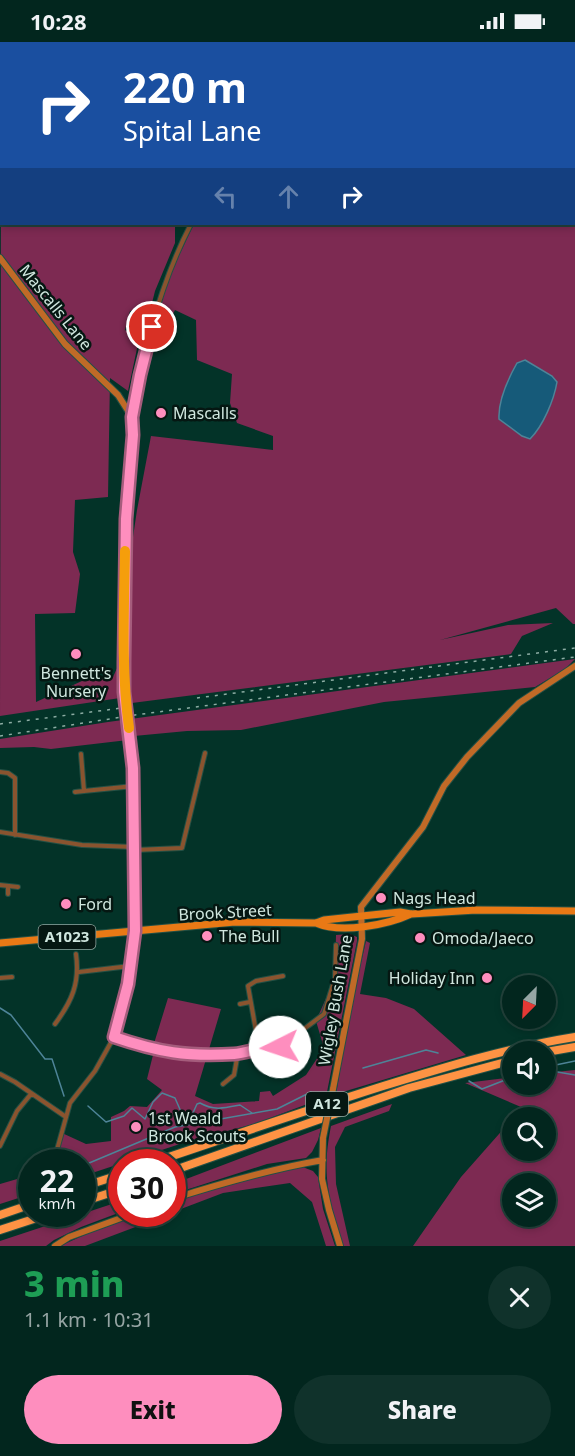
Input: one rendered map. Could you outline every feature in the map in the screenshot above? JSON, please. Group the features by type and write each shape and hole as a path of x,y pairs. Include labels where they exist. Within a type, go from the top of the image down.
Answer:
{"highway":[{"name":"A12","path":"186,1151 317,1107 472,1059 524,1046 575,1037"},
{"path":"556,1051 575,1047"},
{"path":"556,1053 575,1052"},
{"name":"A12","path":"186,1166 409,1088 502,1063"},
{"path":"0,1215 18,1209"},
{"path":"0,1230 18,1224"}],"main road":[{"name":"Brook Street","path":"135,931 235,922 316,923 324,920 400,912 411,914 476,910 575,911"},
{"name":"Brook Street","path":"316,923 325,927 362,927 401,919 411,914"},
{"name":"A1023","path":"0,943 135,931"}],"street":[{"path":"132,417 160,294 191,225"},
{"name":"Mascalls Lane","path":"0,258 65,344 124,402 132,417 133,435 125,530 124,692 134,786 135,931"},
{"path":"124,402 136,397"},
{"path":"361,916 361,907 423,827 444,786 459,766 519,703 575,666"},
{"path":"0,832 82,845 134,849 182,848 205,753"},
{"path":"81,754 84,791"},
{"path":"0,772 8,773 15,778 15,834"},
{"path":"75,792 134,786"},
{"path":"0,885 18,887"},
{"path":"8,886 8,894"},
{"name":"Wigley Bush Lane","path":"323,1160 323,1138 361,943 361,916"},
{"path":"57,1149 70,1103 95,1071 114,1037 123,1004 135,931"},
{"path":"114,1037 166,1053 206,1055 280,1047 324,1014 335,978 336,945"},
{"path":"55,1024 70,1001 79,972 76,954"},
{"path":"79,972 130,966"},
{"path":"259,1048 248,986 250,983 283,976"},
{"path":"0,978 12,977"},
{"path":"240,1004 250,1002"},
{"path":"280,1047 291,1060"},
{"path":"223,1084 234,1075 238,1053"},
{"path":"0,1074 66,1117"},
{"path":"0,1146 16,1111 31,1094"},
{"path":"186,1195 279,1167 323,1160 322,1179 328,1210 340,1246"},
{"path":"55,1246 69,1237 108,1223"}],"shaded area":[{"path":"1,225 175,225 175,243 155,291 151,307 130,311 125,330 139,339 128,391 110,378 108,497 75,500 73,552 80,574 75,613 35,614 36,702 82,681 113,677 118,666 120,698 0,716"},
{"path":"194,225 575,225 575,624 556,608 440,640 508,625 553,623 522,636 511,654 132,703 129,673 131,621 128,571 151,436 273,450 273,436 237,423 230,403 232,374 197,360 196,320 175,310 167,326 154,323 160,295"},
{"path":"575,659 565,669 535,687 384,702 241,730 187,731 134,736 128,740 51,749 0,748 0,739 108,722"},
{"path":"350,934 357,937 357,941 326,1097 254,1124 165,1149 108,1149 108,1168 96,1172 96,1149 55,1149 62,1133 86,1144 111,1141 111,1117 130,1106 147,1107 162,1090 147,1079 154,1051 152,1050 168,998 221,1009 195,1096 213,1104 259,1101 260,1092 270,1091 273,1096 306,1075 324,1048 316,1021 335,978 336,935"},
{"path":"366,941 370,943 360,994 386,998 414,1009 466,1055 336,1094 352,1001"},
{"path":"575,1070 575,1246 413,1246 461,1177 502,1130 502,1161 556,1161 556,1107 521,1107 465,1083 502,1078 502,1095 556,1095 556,1072"},
{"path":"392,1104 389,1111 345,1127 335,1147 336,1184 350,1246 343,1246 328,1187 327,1159 331,1126"},
{"path":"321,1128 312,1152 306,1158 267,1164 186,1190 186,1179"},
{"path":"300,1166 313,1171 318,1177 323,1209 335,1246 326,1246 312,1202 290,1183 223,1193 186,1207 186,1197 232,1182"},
{"path":"18,1179 18,1198 0,1204 0,1184"},
{"path":"108,1205 108,1217 96,1221 96,1209"},
{"path":"108,1225 135,1227 85,1246 60,1246"},
{"path":"42,1227 81,1227 46,1246 0,1246 0,1241"}],"water":[{"path":"525,360 552,376 557,382 547,412 530,439 522,436 499,419 500,405 507,383 517,363"}],"waterway":[{"path":"0,1008 11,1015 45,1059 52,1059 64,1096"},
{"path":"363,1068 426,1050 438,1053"},
{"path":"556,1065 575,1061"},
{"path":"556,1072 575,1075"},
{"path":"469,1081 482,1089 502,1081"},
{"path":"96,1160 175,1127 277,1109 311,1092"},
{"path":"88,1106 106,1122 124,1116 132,1108 145,1119 153,1102 162,1093 175,1098 182,1114 192,1115 197,1104 200,1103 215,1108 240,1105 252,1113"}],"railway":[{"path":"197,698 575,648"},
{"path":"0,736 135,715 575,657"},
{"path":"0,724 129,707"}],"slow traffic":[{"path":"125,551 124,692 129,728"}],"place":[{"name":"Mascalls","path":"161,413"},
{"name":"Bennett's Nursery","path":"76,654"},
{"name":"Nags Head","path":"381,898"},
{"name":"Ford","path":"66,904"},
{"name":"The Bull","path":"207,936"},
{"name":"Omoda/Jaeco","path":"420,938"},
{"name":"Holiday Inn","path":"487,978"},
{"name":"1st Weald Brook Scouts","path":"136,1127"}],"route":[{"path":"152,327 132,417 134,421 126,519 124,692 133,768 135,931 128,984 114,1037 167,1053 206,1055 238,1053 271,1046 280,1047"}]}
